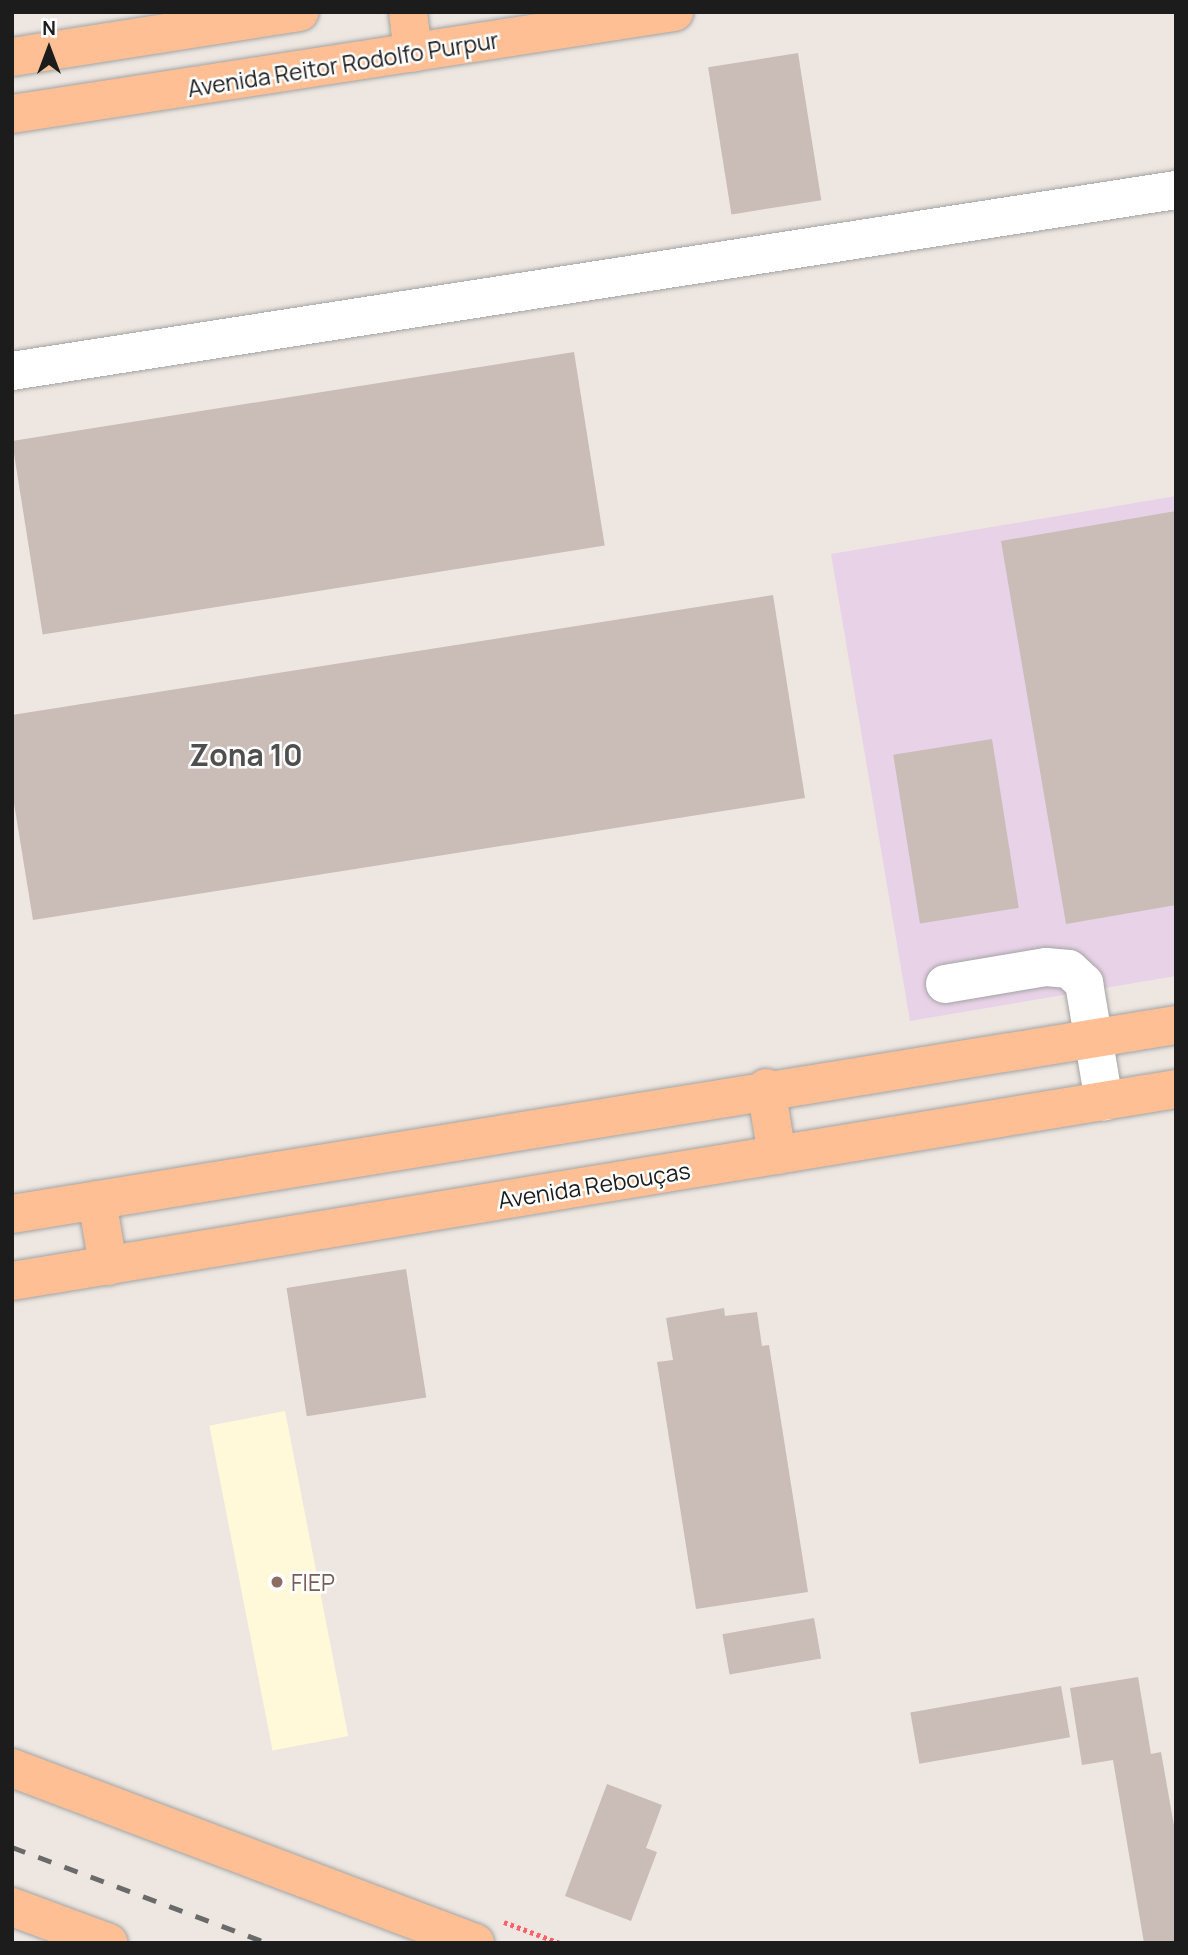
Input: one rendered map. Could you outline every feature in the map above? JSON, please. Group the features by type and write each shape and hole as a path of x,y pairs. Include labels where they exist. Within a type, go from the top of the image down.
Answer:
{"main road":[{"path":"12,57 300,12"},
{"path":"408,12 413,53"},
{"name":"Avenida Reitor Rodolfo Purpur","path":"12,114 674,12"},
{"path":"12,1214 766,1088 1176,1025"},
{"path":"766,1088 777,1154"},
{"name":"Avenida Rebouças","path":"12,1281 1176,1089"},
{"path":"97,1200 108,1266"},
{"path":"12,1768 475,1943"},
{"path":"12,1907 109,1943"}],"lane":[{"path":"12,371 1176,190"},
{"path":"945,984 1046,967 1069,969 1084,983 1096,1037 1104,1101"}],"shaded area":[{"path":"1176,496 1176,976 910,1021 831,554"},
{"name":"FIEP","path":"285,1411 348,1736 273,1751 209,1426"}],"building":[{"path":"798,53 821,200 731,214 708,67"},
{"path":"574,352 605,546 43,635 12,441"},
{"path":"1176,511 1176,905 1066,924 1001,541"},
{"path":"773,595 805,798 33,920 12,791 12,715"},
{"path":"992,739 1019,908 920,924 893,755"},
{"path":"406,1269 426,1397 307,1416 286,1288"},
{"path":"724,1308 725,1316 757,1312 762,1346 769,1345 808,1592 696,1609 657,1362 673,1360 666,1318"},
{"path":"814,1618 821,1658 730,1675 722,1634"},
{"path":"1138,1677 1151,1754 1161,1752 1176,1837 1176,1943 1144,1943 1113,1760 1082,1765 1070,1688"},
{"path":"1061,1686 1070,1737 919,1764 910,1713"},
{"path":"607,1784 662,1805 646,1848 657,1852 631,1921 565,1896"}],"railway":[{"path":"12,1847 267,1943"}],"place":[{"name":"FIEP","path":"277,1582"}],"district":[{"name":"Zona 10","path":"246,755"}]}
